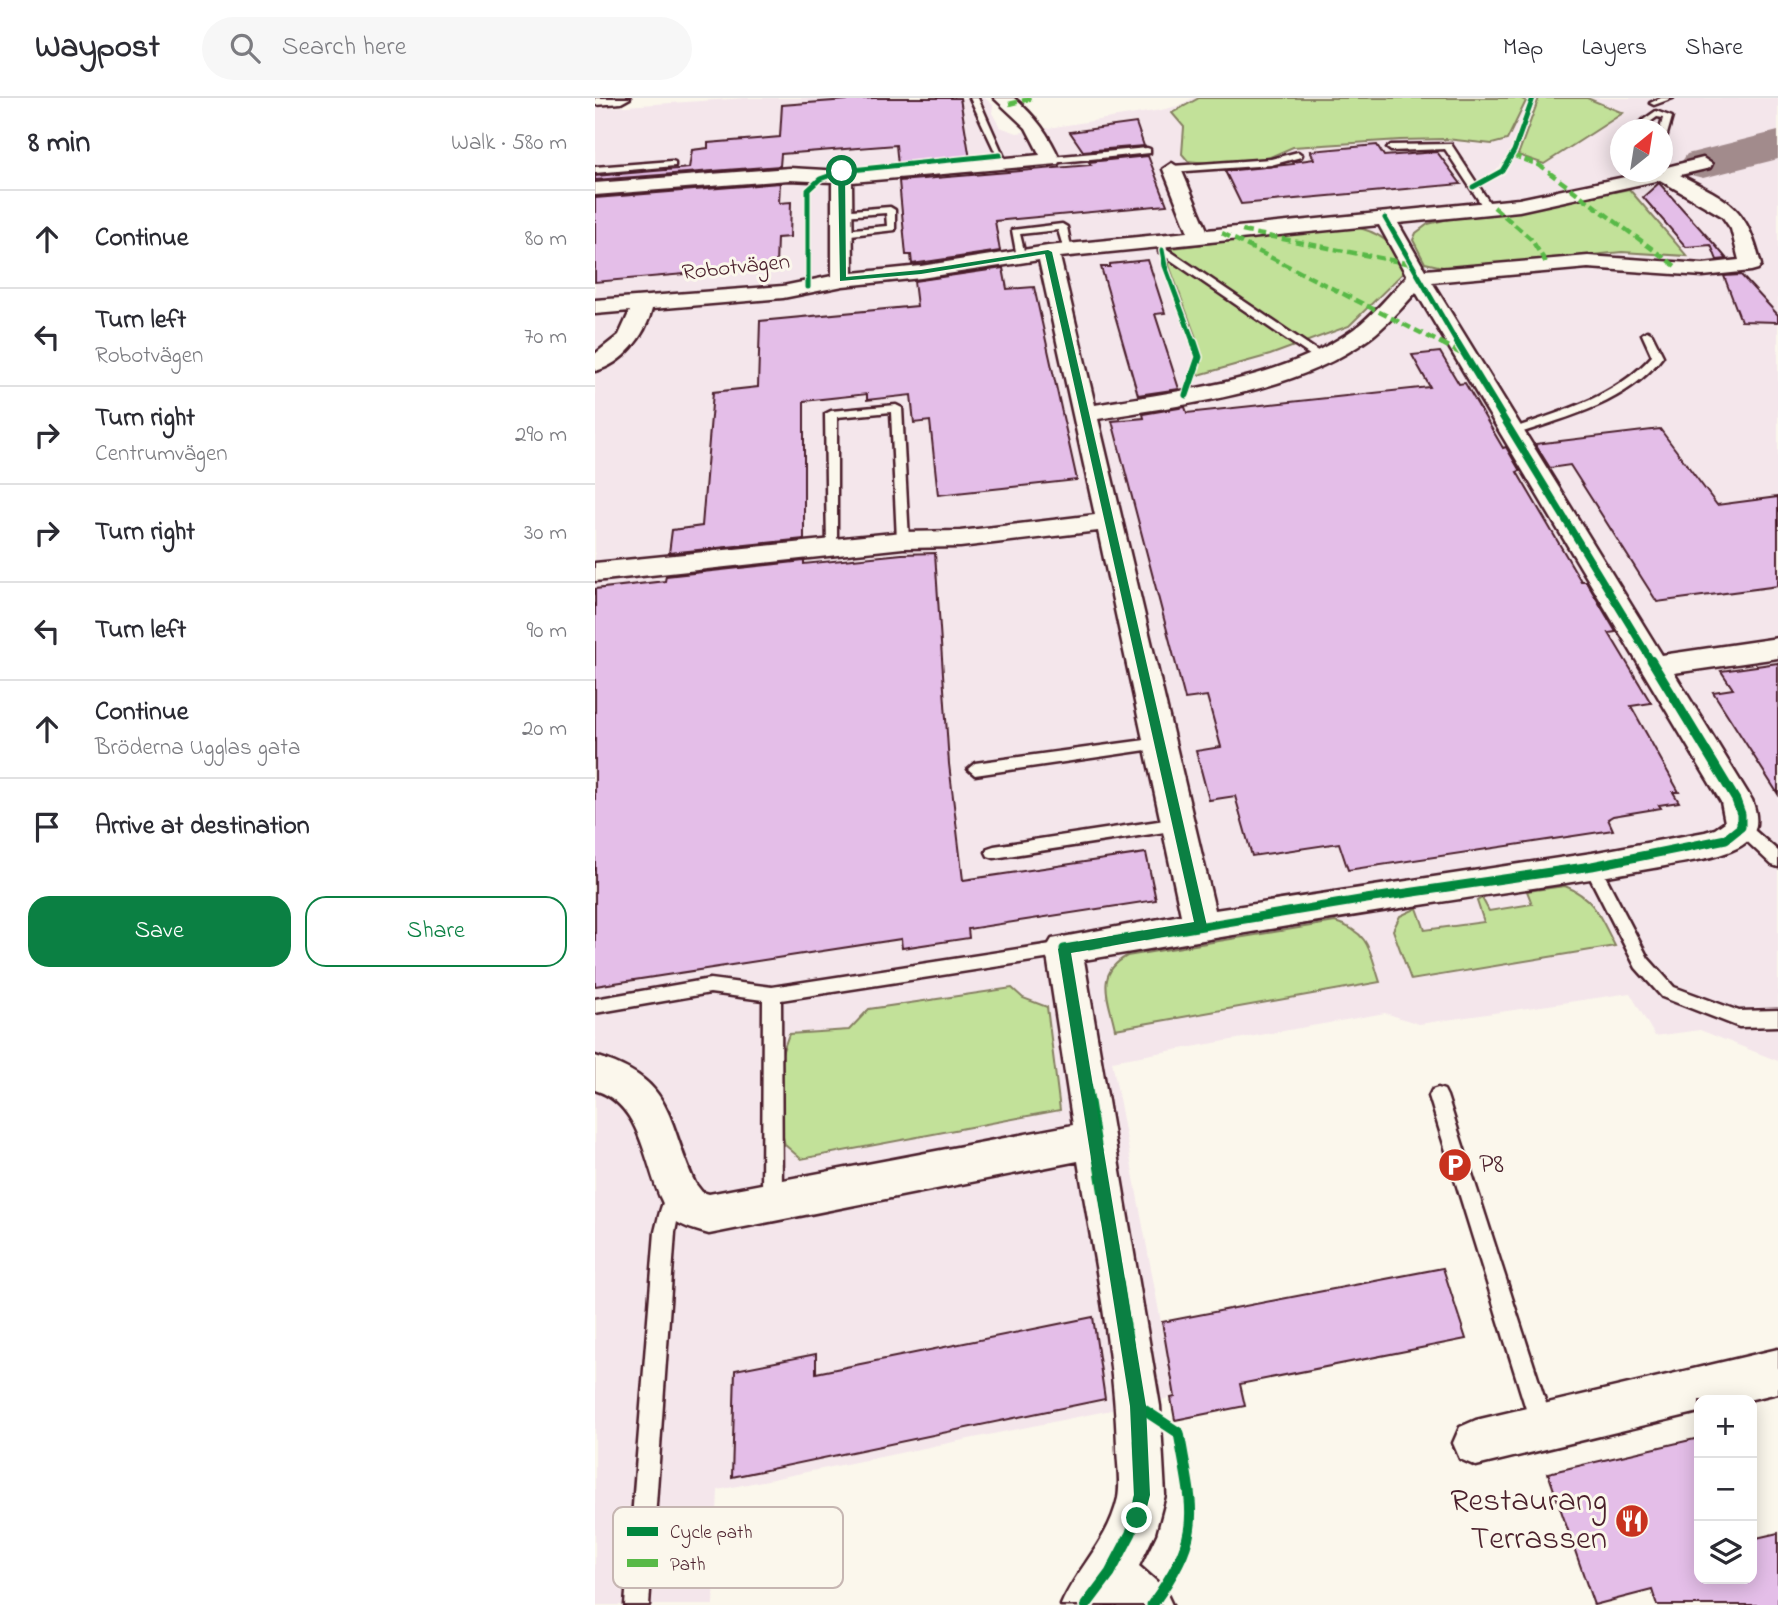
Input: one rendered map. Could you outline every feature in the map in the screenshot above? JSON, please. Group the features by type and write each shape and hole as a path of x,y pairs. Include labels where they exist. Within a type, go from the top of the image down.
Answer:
{"street":[{"path":"595,100 621,98"},
{"path":"595,189 789,174 842,177 1051,160 1038,130 1028,117 1003,98"},
{"name":"Robotvägen","path":"1673,170 1703,164"},
{"path":"1172,169 1199,236"},
{"path":"842,177 843,279"},
{"name":"Robotvägen","path":"595,307 783,292 843,279 921,272 1058,251 1520,205 1619,182"},
{"path":"1085,414 1227,386 1321,358 1362,333 1418,277 1588,262 1703,270 1751,265 1746,243 1735,218 1725,208 1665,182"},
{"path":"1147,1605 1098,1589 1131,1534 1142,1495 1138,1406 1064,949 1592,866 1705,845 1726,839 1741,827 1741,814 1736,800 1418,277 1385,218"},
{"path":"1058,251 1085,414 1201,926"},
{"path":"595,364 622,348 639,321 643,303"},
{"path":"595,572 903,540 960,539 1109,521"},
{"path":"1654,666 1778,648"},
{"path":"595,1073 615,1077 635,1093 648,1111 679,1194 695,1210 709,1214 1095,1139"},
{"path":"1476,1443 1778,1371"}],"lane":[{"path":"974,98 1005,164"},
{"path":"1654,103 1668,98"},
{"path":"1649,119 1656,114 1667,119"},
{"path":"1391,148 1448,146 1488,208"},
{"path":"1051,160 1147,151"},
{"path":"1172,169 1272,162 1298,155"},
{"path":"595,170 672,164"},
{"path":"1162,239 1162,250 1321,358"},
{"path":"1513,432 1623,390 1647,372 1658,356 1647,334"},
{"path":"831,547 831,414 895,408 903,540"},
{"path":"975,769 1160,743"},
{"path":"994,852 1178,824"},
{"path":"1741,827 1778,860"},
{"path":"1592,866 1642,963 1668,992 1739,1019 1778,1018"},
{"path":"595,1006 710,986 772,994 1064,949"},
{"path":"772,994 772,1202"},
{"path":"1438,1096 1542,1427"},
{"path":"644,1507 665,1232 670,1210 679,1194"}],"shaded area":[{"path":"746,98 985,98 993,105 992,113 1000,127 1017,133 1161,110 1178,106 1193,98 1778,98 1778,1061 1700,1030 1655,1036 1630,993 1419,1024 1385,1013 1112,1061 1175,1397 718,1490 717,1507 613,1507 613,1588 714,1588 713,1605 595,1605 595,108"}],"green space":[{"path":"1199,98 1520,98 1526,101 1507,140 1492,144 1446,139 1293,147 1268,158 1207,163 1188,161 1182,154 1184,127 1172,113"},
{"path":"1539,98 1587,98 1623,113 1544,164 1518,155"},
{"path":"1629,189 1687,256 1622,252 1452,269 1425,263 1413,240 1416,233 1428,224 1457,217 1525,210"},
{"path":"1351,226 1370,231 1385,240 1397,253 1404,272 1349,326 1270,355 1195,376 1202,354 1169,265 1172,248"},
{"path":"1565,886 1590,903 1615,946 1411,980 1393,930 1400,916 1417,908 1425,930 1484,922 1477,901 1482,898 1489,911 1532,904 1527,891"},
{"path":"1335,922 1347,926 1362,937 1371,952 1380,982 1115,1029 1107,997 1107,979 1110,971 1127,956"},
{"path":"1012,988 1023,998 1047,1007 1060,1110 801,1159 785,1145 780,1125 780,1059 789,1034 849,1030 869,1009"}],"building":[{"path":"873,98 960,98 970,159 898,165 896,145 781,154 780,166 595,180 595,176 689,168 692,150 708,148 708,143 780,137 782,105"},
{"path":"1136,123 1144,146 1083,151 1070,132"},
{"path":"1377,145 1384,156 1437,152 1461,184 1241,204 1225,171 1294,164 1293,162 1314,159 1310,151"},
{"path":"1148,156 1167,205 995,221 1000,251 912,264 911,255 906,255 899,181 1091,165 1089,162"},
{"path":"780,183 779,203 791,202 790,237 777,238 776,266 595,282 595,198"},
{"path":"1659,183 1727,259 1717,260 1711,245 1686,247 1643,197"},
{"path":"1148,260 1165,313 1155,314 1179,389 1138,395 1101,267"},
{"path":"1003,268 1007,289 1034,287 1077,480 938,495 930,421 914,423 911,395 867,400 867,394 804,401 804,539 669,553 672,530 702,526 713,392 758,387 760,321 917,306 914,281"},
{"path":"1741,275 1778,315 1778,322 1741,321 1724,276"},
{"path":"1440,352 1459,384 1465,383 1503,448 1506,447 1520,471 1517,472 1581,581 1586,581 1616,632 1609,633 1651,703 1631,706 1679,792 1673,792 1679,802 1659,805 1661,808 1613,816 1608,819 1613,830 1348,870 1339,843 1252,856 1235,796 1209,800 1196,751 1221,747 1207,696 1185,699 1112,421 1144,418 1143,414 1185,407 1187,413 1430,387 1412,355"},
{"path":"1660,429 1717,505 1778,497 1778,586 1657,602 1570,465 1550,468 1535,444"},
{"path":"935,553 949,764 963,880 1146,853 1156,900 968,929 969,938 902,948 901,939 595,986 595,589 665,581 666,576 804,561 804,564"},
{"path":"1778,663 1778,794 1713,692 1733,689 1721,671"},
{"path":"1443,1268 1466,1339 1240,1384 1245,1406 1175,1420 1171,1398 1175,1397 1162,1322"},
{"path":"1093,1317 1105,1399 732,1477 735,1370 816,1354 816,1373"},
{"name":"Restaurang Terrassen","path":"1694,1439 1694,1584 1757,1584 1757,1538 1778,1533 1778,1605 1657,1605 1652,1590 1594,1605 1548,1473"}],"taxiway":[{"path":"1703,164 1778,145"}],"marked path":[{"path":"1009,104 1033,98"},
{"path":"1512,155 1539,165 1678,268"},
{"path":"1494,207 1531,239 1547,264"},
{"path":"1242,231 1411,264"},
{"path":"1222,233 1384,312 1460,353"}],"cycle path":[{"path":"1473,187 1502,171 1514,151 1533,98"},
{"path":"842,177 842,171 1000,155"},
{"path":"808,287 808,190 820,179 842,171"},
{"path":"1086,1605 1110,1573 1131,1533 1142,1495 1138,1406 1064,949 1366,899 1592,866 1705,845 1726,839 1741,827 1741,814 1736,800 1423,286 1385,218"},
{"path":"1162,250 1165,266 1199,357 1186,395"},
{"path":"1138,1406 1179,1433 1192,1505 1191,1527 1184,1551 1173,1574 1152,1605"}],"place":[{"name":"P8","path":"1455,1165"},
{"name":"Restaurang Terrassen","path":"1632,1521"}],"route":[{"path":"842,171 843,279 921,272 1048,252 1201,926 1064,949 1138,1406 1142,1495 1137,1518"}]}
